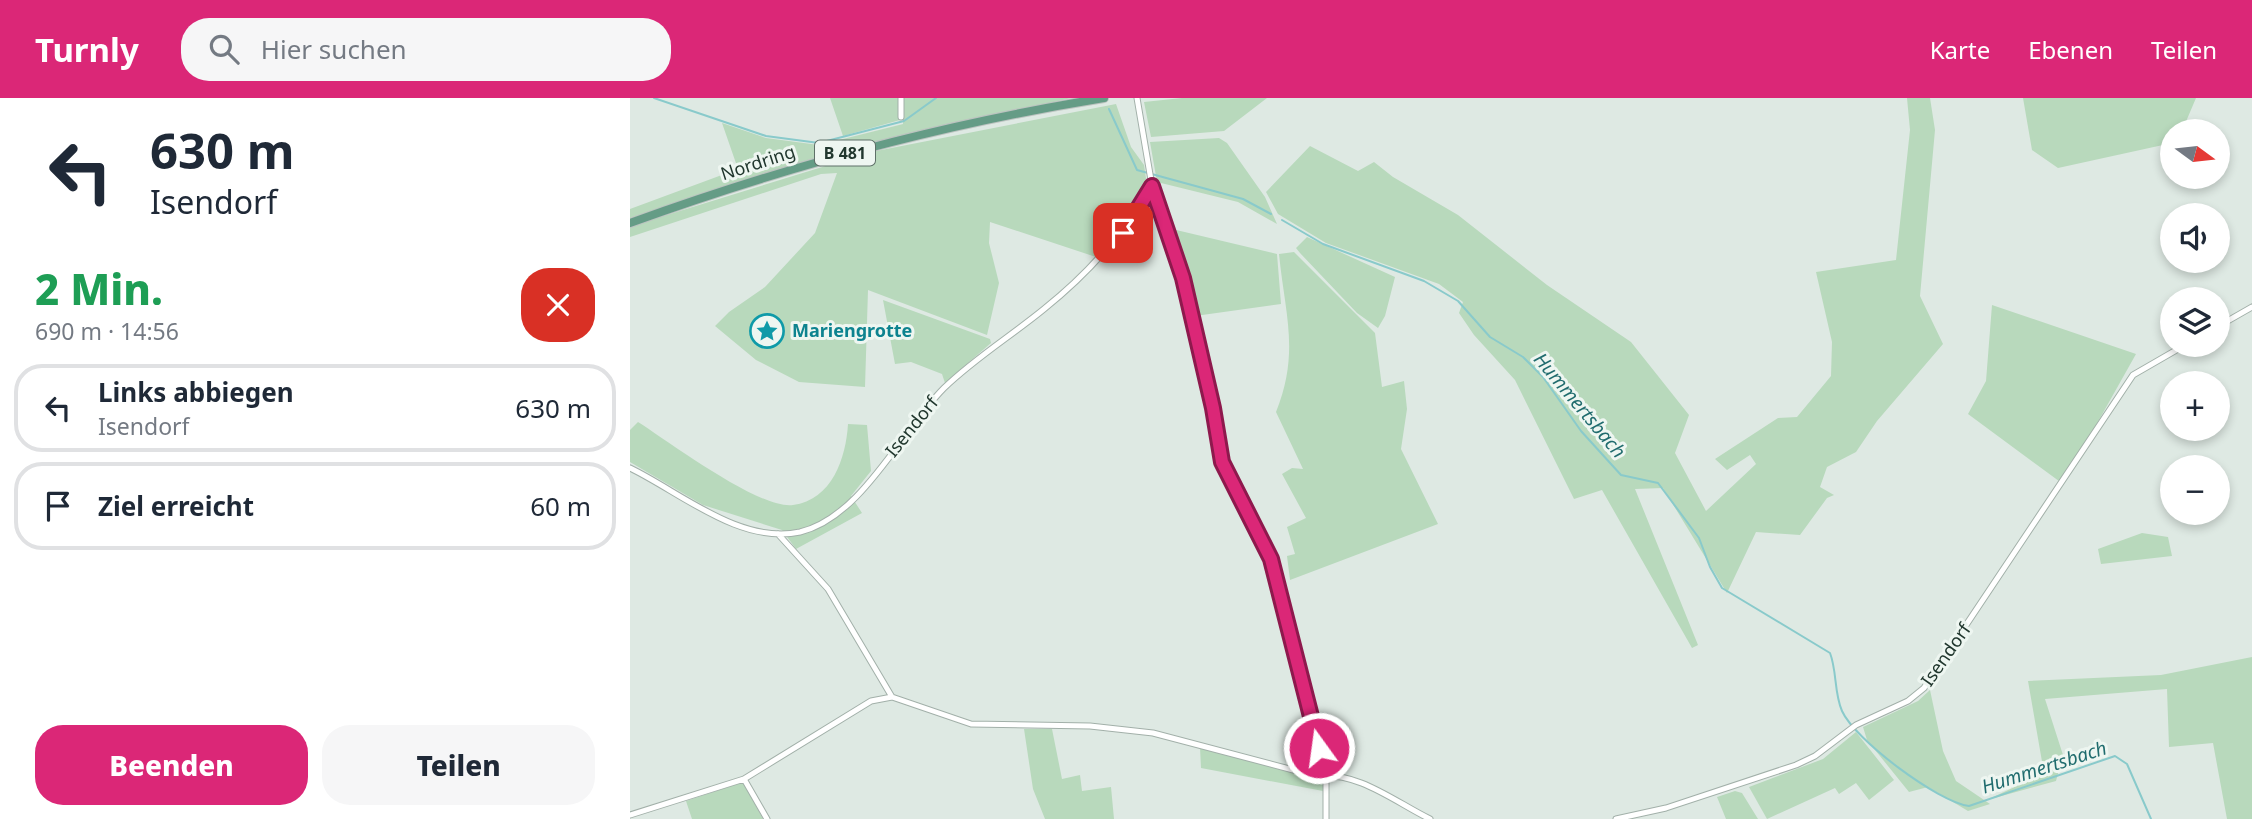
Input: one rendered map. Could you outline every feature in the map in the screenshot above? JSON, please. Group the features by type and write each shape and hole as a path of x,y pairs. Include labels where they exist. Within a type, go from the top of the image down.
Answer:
{"main road":[{"name":"Nordring","path":"630,223 754,180 855,150 948,128 1104,98"}],"street":[{"path":"901,98 901,117"},
{"path":"1137,98 1151,183 1183,278 1213,408 1222,462 1271,559 1326,775 1326,819"},
{"name":"Isendorf","path":"630,468 721,519 778,534 801,531 835,517 848,506 942,390 966,367 1044,309 1094,265 1123,233 1151,183"},
{"path":"2230,320 2252,307"},
{"name":"Isendorf","path":"1616,819 1666,808 1796,765 1815,756 1856,724 1908,701 1924,688 2133,375 2164,357"},
{"path":"778,534 828,589 892,697"},
{"path":"630,815 744,779 871,701 892,697 971,724 1090,726 1153,733 1316,776 1326,775 1367,785 1430,819"},
{"path":"744,779 767,819"}],"green space":[{"path":"830,98 900,98 900,120 843,136"},
{"path":"903,98 1071,98 811,159 630,218 630,209 738,169 722,123 766,138 819,145 903,124"},
{"path":"1182,98 1267,98 1224,131 1151,137 1144,102"},
{"path":"1907,98 1930,98 1935,130 1920,296 1943,344 1877,421 1856,452 1827,467 1820,487 1834,495 1827,498 1800,535 1756,532 1727,593 1663,488 1635,489 1698,645 1692,648 1602,490 1574,499 1515,380 1474,335 1459,313 1463,302 1439,284 1326,243 1278,214 1266,192 1310,146 1358,171 1374,162 1393,177 1458,215 1547,285 1631,342 1689,415 1675,453 1706,511 1756,464 1750,455 1727,470 1715,459 1778,418 1797,417 1831,376 1832,342 1816,272 1896,260 1910,130"},
{"path":"2023,98 2196,98 2187,119 2160,119 2160,146 2058,168 2032,150"},
{"path":"1116,104 1131,147 1144,165 1147,185 1130,207 1133,209 1122,231 1099,258 990,222 989,243 999,283 987,335 868,290 865,387 799,382 756,360 715,326 729,312 765,287 815,233 837,173 821,174 630,237 630,228 644,222 871,152"},
{"path":"1219,138 1227,143 1265,197 1277,224 1238,202 1157,182 1150,142"},
{"path":"1172,229 1277,254 1281,304 1195,316 1187,273"},
{"path":"1307,237 1395,277 1385,316 1378,328 1357,313 1296,248"},
{"path":"1294,252 1375,333 1382,387 1404,381 1407,409 1401,449 1438,524 1290,580 1287,556 1295,554 1287,527 1306,518 1282,474 1292,468 1303,469 1276,412 1283,390 1289,352 1279,254"},
{"path":"883,300 990,339 991,343 945,383 942,374 911,362 895,364"},
{"path":"1992,305 2136,354 2063,484 1968,414 1986,381"},
{"path":"638,422 737,486 778,504 793,505 818,495 827,486 840,463 848,424 867,425 871,471 851,496 862,513 796,549 782,530 703,505 630,462 630,430"},
{"path":"2142,533 2168,537 2172,556 2101,564 2098,549"},
{"path":"2252,657 2252,819 2227,819 2213,743 2169,747 2167,689 2045,699 2063,755 2056,781 1987,800 2044,773 2028,681 2161,675"},
{"path":"1930,690 1943,751 1956,781 1990,804 1968,811 1928,787 1909,792 1867,740 1863,727 1918,701"},
{"path":"1024,729 1052,729 1062,779 1080,775 1082,791 1111,787 1114,819 1045,819 1033,789"},
{"path":"1856,732 1894,780 1869,800 1856,783 1839,794 1835,788 1767,819 1749,787 1823,759"},
{"path":"1200,747 1324,780 1323,791 1201,768"},
{"path":"743,782 763,819 692,819 686,801"},
{"path":"1735,791 1742,793 1758,819 1726,819 1717,797"}],"waterway":[{"name":"Hummertsbach","path":"654,98 766,136 819,143 904,121 936,98"},
{"name":"Hummertsbach","path":"1109,109 1137,170 1243,199 1271,214"},
{"name":"Hummertsbach","path":"1282,220 1323,244 1424,281 1458,301 1490,337 1523,357 1543,377 1581,431 1621,475 1658,483 1699,538 1710,567 1722,588 1830,653 1839,704 1850,723 1880,753 1919,782 1938,794 1969,806 2115,756 2127,764 2151,819"}],"place":[{"name":"Mariengrotte","path":"767,331"}],"route":[{"path":"1123,233 1152,186 1177,254 1200,362 1213,408 1222,462 1271,559 1319,748"}]}
